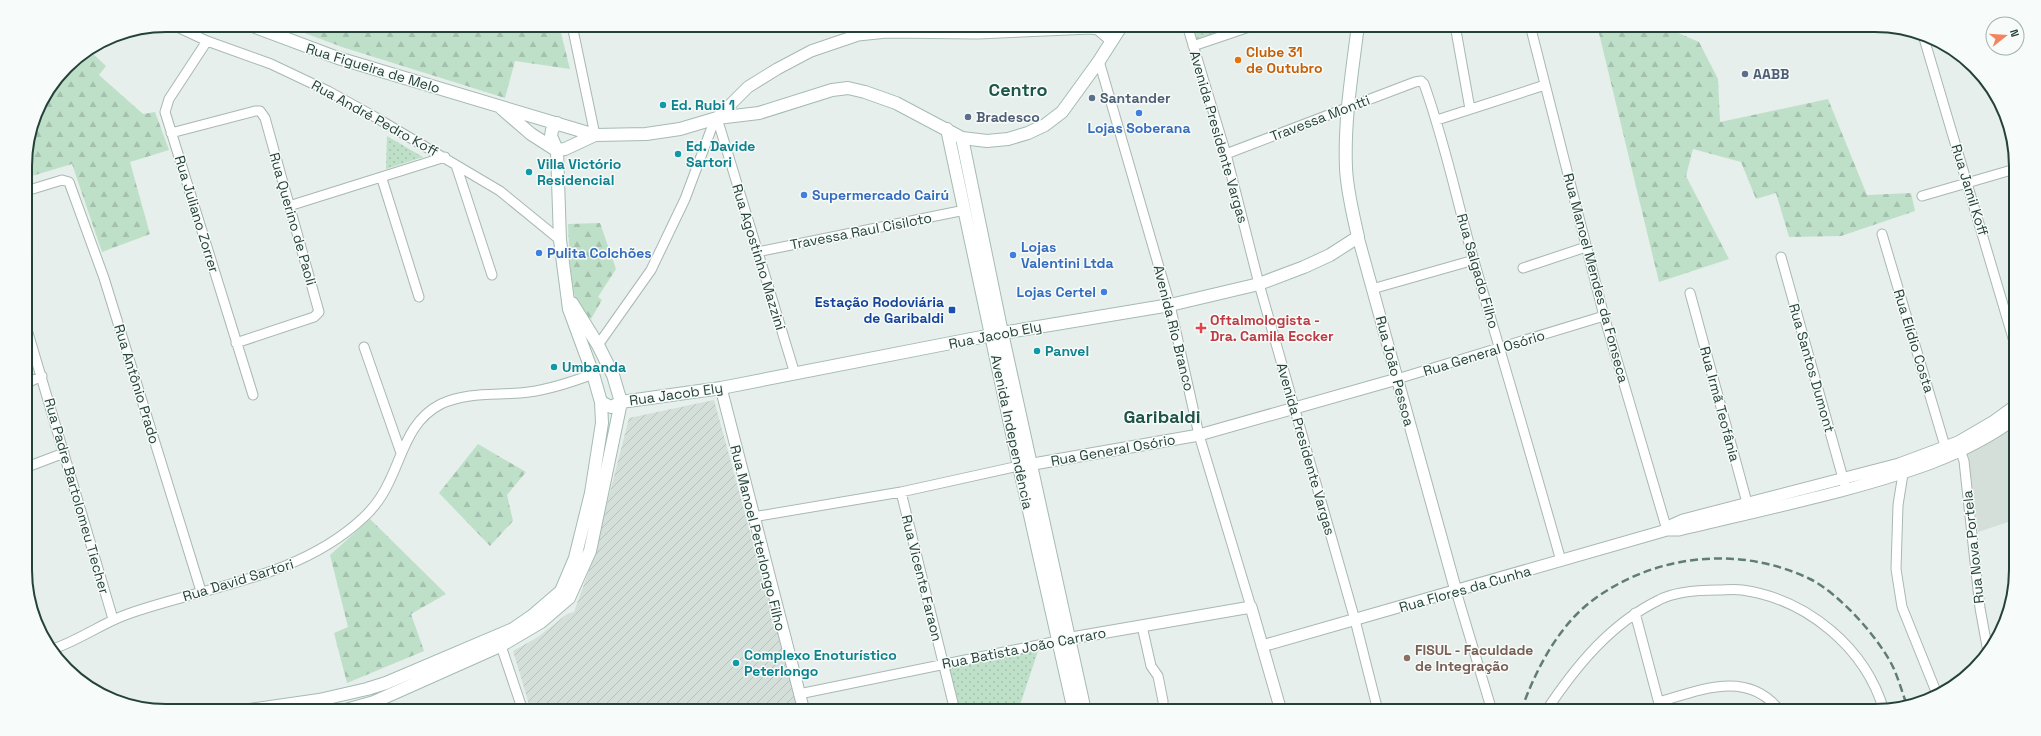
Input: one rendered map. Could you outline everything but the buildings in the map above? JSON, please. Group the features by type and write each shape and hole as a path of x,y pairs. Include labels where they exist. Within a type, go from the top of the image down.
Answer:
{"main road":[{"name":"Rua Figueira de Melo","path":"269,32 338,58 561,124 595,136"},
{"path":"556,150 565,149 595,136 646,134 680,128 716,119 758,113 832,90 848,88 865,92 896,103 962,138 987,141 1008,139 1028,133 1044,125 1062,112 1099,61 1117,32"},
{"name":"Rua João Pessoa","path":"1357,32 1347,107 1346,168 1348,191 1358,237"},
{"name":"Rua Figueira de Melo","path":"498,106 531,134 556,150"},
{"path":"556,150 566,144 568,133 561,124"},
{"name":"Avenida Independência","path":"946,129 965,210 1032,464 1064,640 1073,704"},
{"name":"Avenida Independência","path":"962,138 1019,466 1064,640 1083,704"},
{"path":"290,704 325,699 367,689 500,640 532,616 561,591 576,558 591,493 600,446 602,423 601,402 593,374 573,320 568,297 560,240 556,150"},
{"name":"Rua Jacob Ely","path":"601,402 611,407 621,402 721,388 997,334 1170,305 1259,284 1304,268 1330,255 1358,237"},
{"path":"367,704 374,702 500,640 541,622 569,598 590,551 621,402 613,375 598,344 568,297"},
{"path":"593,374 604,369 613,375"}],"street":[{"name":"Rua André Pedro Koff","path":"188,32 207,41 271,64 328,91 445,157 500,191 560,240"},
{"path":"573,32 595,136"},
{"path":"598,344 651,270 685,199 716,119 748,87 777,69 811,51 852,38 887,32"},
{"path":"1102,32 1112,40"},
{"name":"Avenida Presidente Vargas","path":"1189,32 1226,154 1259,284 1293,408 1355,620 1376,704"},
{"path":"1193,46 1234,32"},
{"path":"1456,32 1470,109"},
{"name":"Rua Manoel Mendes da Fonseca","path":"1532,32 1604,316 1667,530"},
{"name":"Rua Juliano Zorrer","path":"207,41 168,102 166,112 253,395"},
{"name":"Rua Jamil Koff","path":"1925,42 2009,325"},
{"name":"Avenida Rio Branco","path":"1099,61 1170,305 1199,435 1279,704"},
{"name":"Travessa Montti","path":"1226,154 1415,82"},
{"name":"Rua Salgado Filho","path":"1415,82 1424,84 1437,120 1474,260 1501,348 1561,561"},
{"path":"1437,120 1545,85"},
{"name":"Rua Querino de Paoli","path":"172,133 255,111 260,111 264,118 319,312 314,317 236,343"},
{"name":"Rua Agostinho Mazzini","path":"716,119 795,374"},
{"path":"289,206 382,179 445,157"},
{"path":"456,165 492,275"},
{"path":"1922,196 2009,171"},
{"path":"382,179 418,297"},
{"name":"Rua Antônio Prado","path":"32,189 66,180 70,187 104,278 201,591"},
{"name":"Travessa Raul Cisiloto","path":"757,252 965,210"},
{"name":"Rua Elídio Costa","path":"1882,234 1947,452"},
{"name":"Rua João Pessoa","path":"1358,237 1456,591 1490,704"},
{"path":"1523,268 1586,247"},
{"name":"Rua Santos Dumont","path":"1781,257 1845,484"},
{"path":"1372,289 1474,260"},
{"name":"Rua Irmã Teofânia","path":"1690,293 1749,509"},
{"name":"Rua General Osório","path":"753,517 901,492 1019,466 1199,435 1397,379 1604,316"},
{"name":"Rua Padre Bartolomeu Tiecher","path":"32,345 113,619"},
{"path":"364,347 401,453"},
{"name":"Rua David Sartori","path":"57,647 66,644 113,619 300,561 321,549 364,518 380,498 390,482 401,453 414,428 424,415 441,404 466,396 534,391 561,386 593,374"},
{"path":"32,380 42,376"},
{"name":"Rua Manoel Peterlongo Filho","path":"721,388 802,704"},
{"path":"1960,447 2009,410"},
{"path":"1749,509 1901,469 1998,431 2009,423"},
{"name":"Rua Nova Portela","path":"1960,447 1980,608 1986,643"},
{"path":"32,465 64,453"},
{"path":"1901,469 1896,569 1902,607 1935,689"},
{"name":"Rua Vicente Faraon","path":"901,492 953,704"},
{"name":"Rua Flores da Cunha","path":"1262,646 1667,530 1749,509"},
{"path":"1550,704 1560,689 1589,654 1619,625 1636,613 1661,599 1696,590 1742,590 1785,602 1817,620 1834,633 1854,653 1870,677 1881,704"},
{"name":"Rua Batista João Carraro","path":"799,694 943,663 1251,607"},
{"path":"1636,613 1659,704"},
{"path":"1142,626 1151,666 1158,676 1163,704"},
{"path":"500,640 521,704"},
{"path":"1665,704 1709,687 1729,685 1750,689 1766,698 1772,704"}],"shaded area":[{"path":"714,400 797,704 529,704 513,651 538,637 567,614 574,612 592,562 629,418"},
{"path":"2009,427 2009,522 1978,532 1968,453"}],"green space":[{"path":"302,32 561,32 570,69 515,61 505,98 342,47"},
{"path":"1192,32 1223,32 1194,42"},
{"path":"1599,32 1676,32 1699,42 1718,79 1720,122 1828,99 1867,195 1911,193 1915,211 1841,236 1789,237 1776,193 1756,199 1741,162 1693,149 1686,176 1729,259 1659,282"},
{"path":"93,54 106,66 99,75 143,114 155,112 169,150 130,162 150,234 102,252 72,164 32,176 32,158 35,140 42,115 50,99 71,71"},
{"path":"387,136 423,157 386,169"},
{"path":"600,223 616,269 598,297 602,300 591,319 581,312 574,294 568,224"},
{"path":"478,444 526,472 507,495 513,521 490,546 439,493"},
{"path":"370,519 446,594 411,614 424,651 347,683 334,633 348,627 330,555"},
{"path":"1039,648 1020,704 957,704 948,666"}],"railway":[{"path":"1524,704 1533,680 1549,650 1569,623 1593,600 1617,584 1670,564 1698,560 1727,559 1755,561 1783,568 1810,579 1834,595 1858,618 1888,657 1905,700"}],"place":[{"name":"Clube 31 de Outubro","path":"1238,60"},
{"name":"AABB","path":"1745,74"},
{"name":"Santander","path":"1092,98"},
{"name":"Ed. Rubi 1","path":"663,105"},
{"name":"Lojas Soberana","path":"1139,113"},
{"name":"Bradesco","path":"968,117"},
{"name":"Ed. Davide Sartori","path":"678,154"},
{"name":"Villa Victório Residencial","path":"529,172"},
{"name":"Supermercado Cairú","path":"804,195"},
{"name":"Pulita Colchões","path":"539,253"},
{"name":"Lojas Valentini Ltda","path":"1013,255"},
{"name":"Lojas Certel","path":"1104,292"},
{"name":"Estação Rodoviária de Garibaldi","path":"952,310"},
{"name":"Oftalmologista - Dra. Camila Eccker","path":"1201,328"},
{"name":"Panvel","path":"1037,351"},
{"name":"Umbanda","path":"554,367"},
{"name":"FISUL - Faculdade de Integração","path":"1407,658"},
{"name":"Complexo Enoturístico Peterlongo","path":"736,663"}],"district":[{"name":"Centro","path":"1018,89"},
{"name":"Garibaldi","path":"1162,416"}]}
